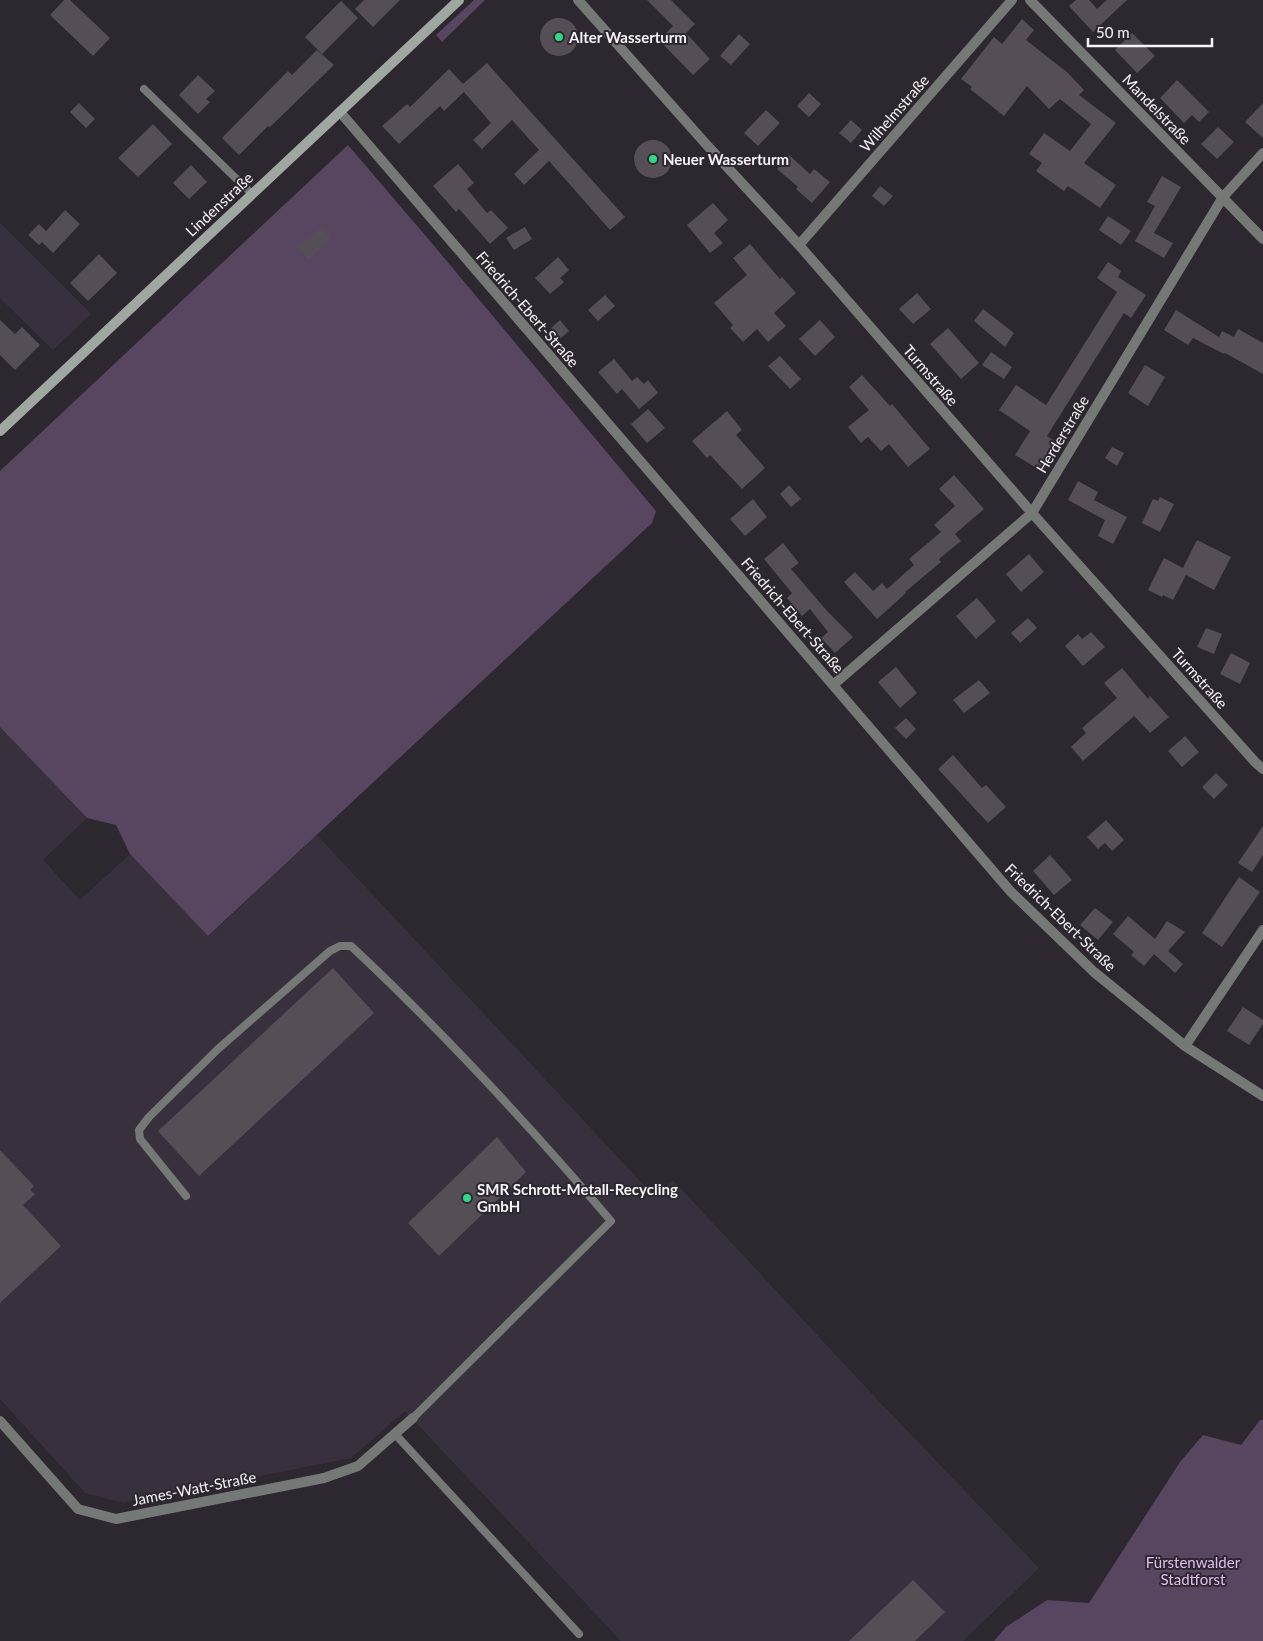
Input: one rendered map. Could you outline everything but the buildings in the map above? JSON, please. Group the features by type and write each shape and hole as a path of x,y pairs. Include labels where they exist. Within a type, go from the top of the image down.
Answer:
{"street":[{"name":"Lindenstraße","path":"0,431 459,0"},
{"name":"Turmstraße","path":"578,0 711,150 799,245 1032,513 1263,769"},
{"name":"Wilhelmstraße","path":"799,245 1012,0"},
{"name":"Mandelstraße","path":"1030,0 1263,239"},
{"name":"Friedrich-Ebert-Straße","path":"340,112 1011,892 1094,972 1185,1046 1263,1096"},
{"name":"Herderstraße","path":"833,685 1032,513 1223,197 1263,153"},
{"path":"1185,1046 1263,930"},
{"name":"James-Watt-Straße","path":"0,1422 78,1508 116,1519 324,1478 358,1466 413,1418"}],"lane":[{"path":"144,89 252,194"},
{"path":"186,1196 140,1139 139,1130 149,1117 218,1049 285,990 330,951 340,946 351,946 390,982 501,1098 564,1165 611,1221 413,1418"},
{"path":"394,1434 579,1634"}],"shaded area":[{"path":"0,223 91,314 53,350 0,298"},
{"path":"0,727 87,818 43,860 80,900 130,854 209,936 317,835 654,1196 673,1180 873,1395 1039,1568 963,1641 621,1641 405,1411 351,1458 123,1503 85,1493 0,1399"}],"green space":[{"path":"474,0 485,0 442,42 436,35"},
{"path":"348,145 656,511 652,523 208,936 130,854 116,825 87,818 0,727 0,471"},
{"name":"Fürstenwalder Stadtforst","path":"1260,1420 1263,1420 1263,1641 994,1641 1006,1627 1047,1600 1089,1603 1180,1462 1203,1435 1241,1445"}],"place":[{"name":"Alter Wasserturm","path":"559,37"},
{"name":"Neuer Wasserturm","path":"653,159"},
{"name":"SMR Schrott-Metall-Recycling GmbH","path":"467,1198"}]}
